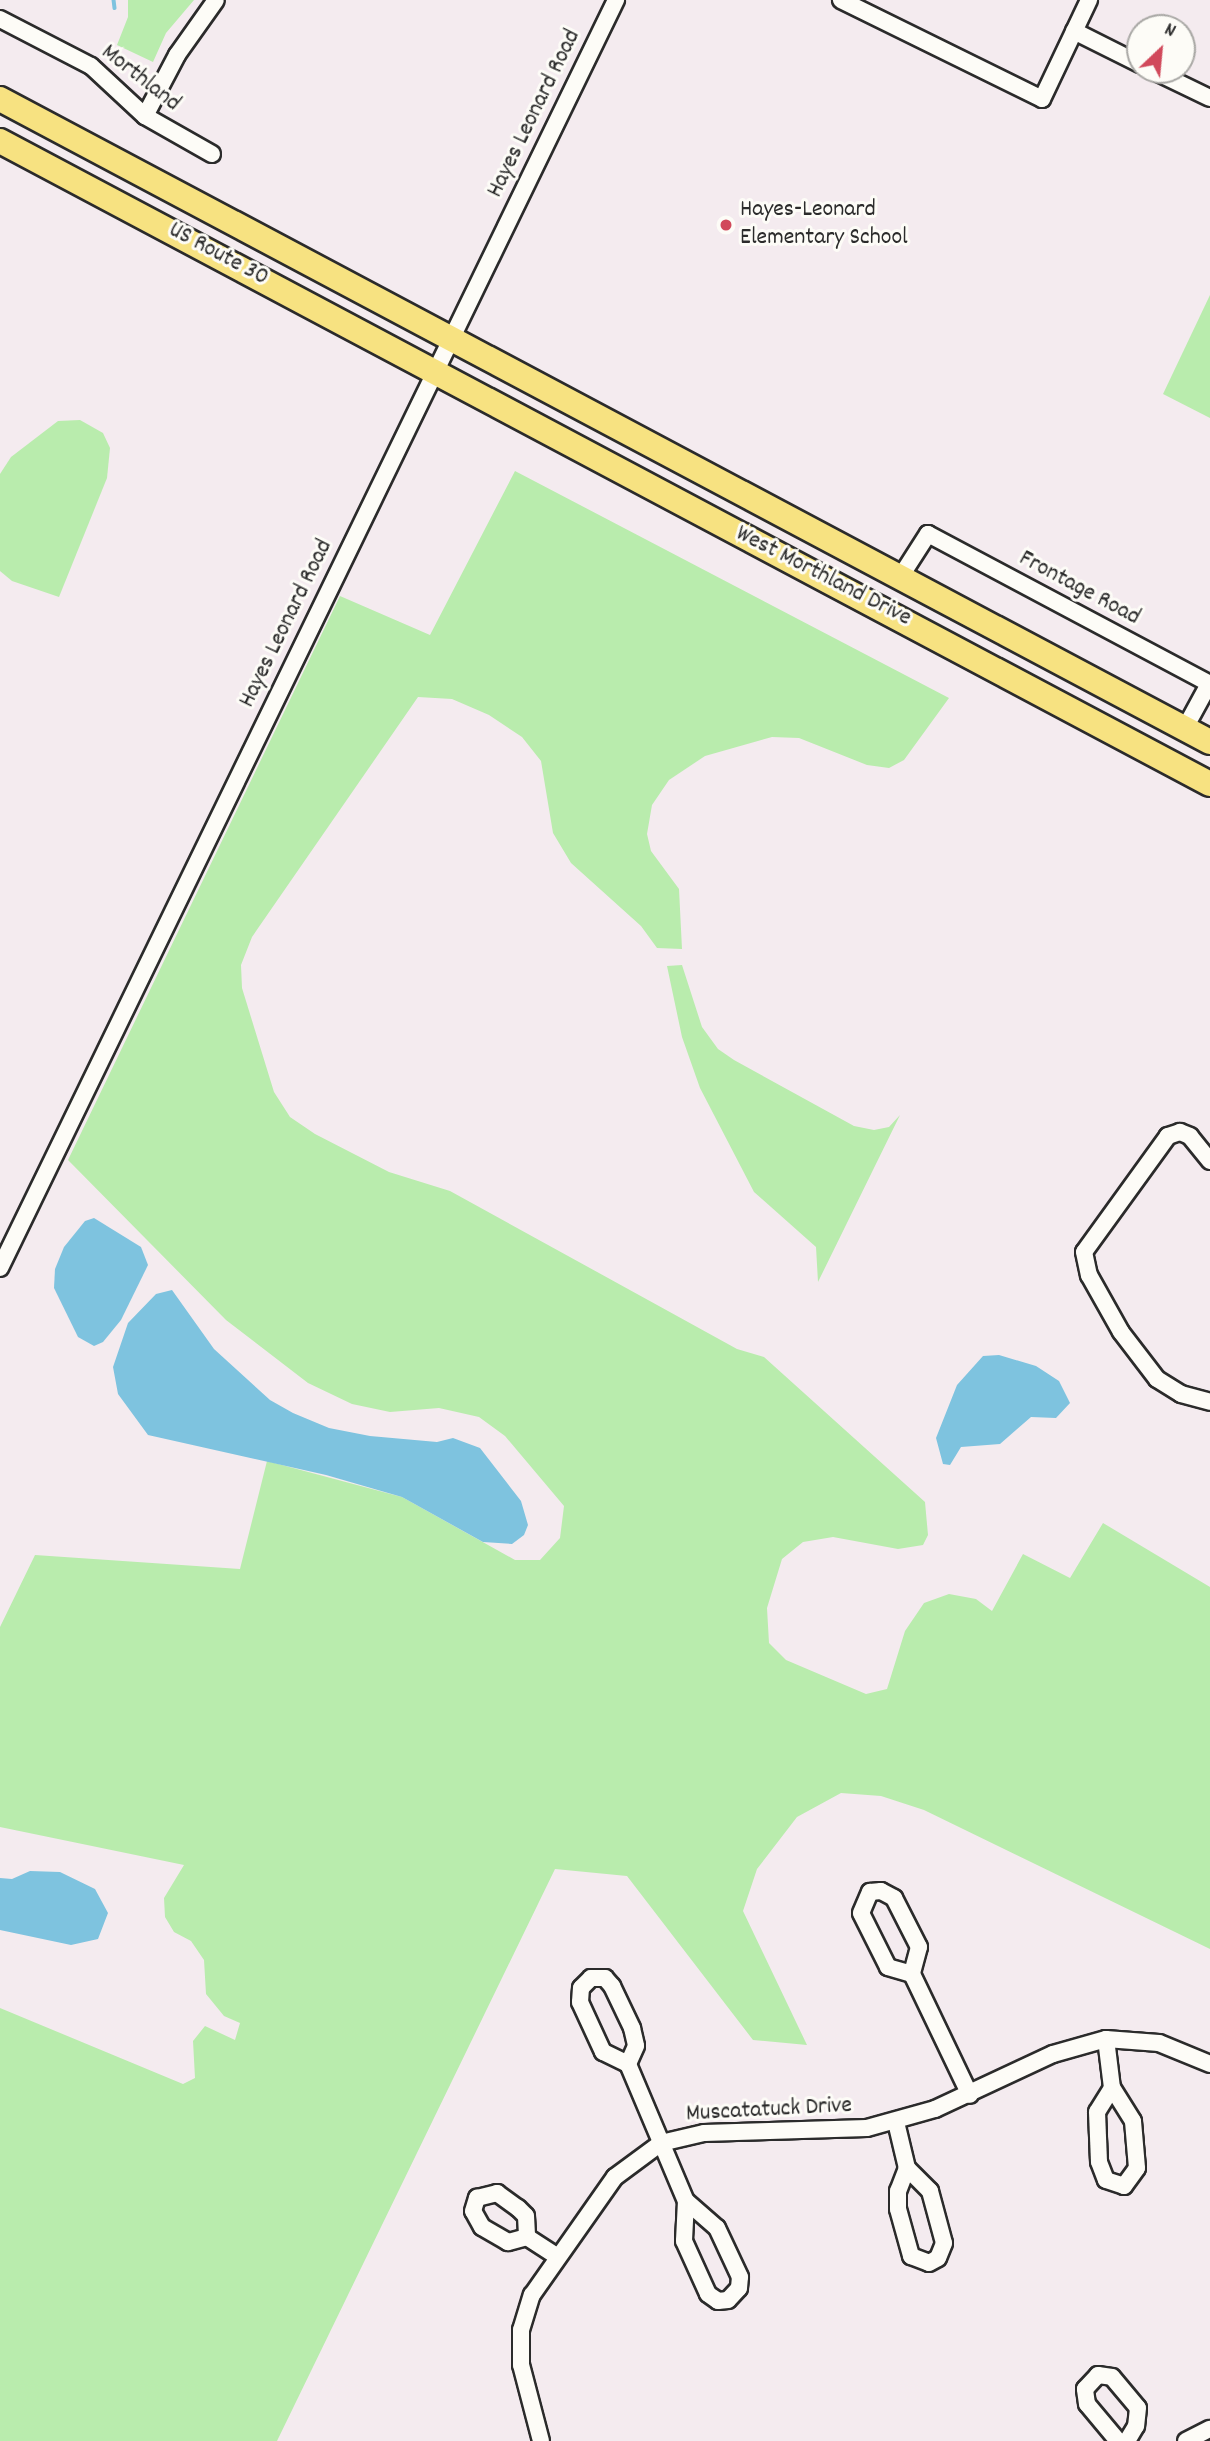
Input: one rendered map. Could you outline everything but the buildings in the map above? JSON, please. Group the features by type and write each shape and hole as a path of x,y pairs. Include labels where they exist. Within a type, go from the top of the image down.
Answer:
{"highway":[{"name":"West Morthland Drive","path":"0,99 1210,742"},
{"name":"US Route 30","path":"0,141 435,371"},
{"name":"West Morthland Drive","path":"435,371 1210,784"}],"street":[{"path":"145,116 177,55 216,0"},
{"name":"Hayes Leonard Road","path":"0,1268 616,0"},
{"path":"841,0 1042,99 1089,0"},
{"name":"Morthland","path":"1,23 91,66 145,116 212,154"},
{"path":"1074,31 1126,57"},
{"path":"1181,84 1210,98"},
{"name":"Frontage Road","path":"901,576 928,534 1209,684"},
{"path":"1185,729 1209,684"},
{"path":"1210,1161 1190,1136 1180,1132 1168,1136 1084,1252 1089,1275 1121,1332 1157,1379 1181,1394 1210,1402"},
{"path":"912,1974 892,1970 884,1959 861,1913 870,1892 881,1891 894,1898 919,1947 912,1974 970,2095"},
{"path":"628,2064 636,2046 632,2028 612,1986 605,1978 591,1978 581,1988 580,2002 603,2052 628,2064 686,2201 684,2241 708,2294 718,2301 729,2300 738,2288 740,2277 718,2228 686,2201"},
{"path":"1106,2039 1112,2088 1133,2121 1137,2168 1124,2186 1106,2180 1099,2162 1097,2112 1112,2088"},
{"name":"Muscatatuck Drive","path":"536,2440 521,2365 521,2330 532,2295 556,2256 615,2177 661,2143 704,2133 840,2131 896,2122 970,2095 1053,2054 1106,2039 1159,2043 1210,2064"},
{"path":"896,2122 908,2168 930,2191 944,2243 942,2253 931,2263 911,2256 898,2209 898,2191 908,2168"},
{"path":"527,2237 556,2256"},
{"path":"1118,2441 1087,2404 1085,2389 1098,2375 1112,2377 1138,2408 1136,2426 1127,2441"},
{"path":"1186,2441 1210,2429"}],"green space":[{"path":"128,0 194,0 166,33 153,62 117,45 128,17"},
{"path":"1210,295 1210,418 1163,394"},
{"path":"80,420 103,433 110,448 107,478 59,597 12,581 0,571 0,474 11,457 58,421"},
{"path":"515,471 949,698 904,760 889,768 867,765 799,738 772,737 705,756 669,780 652,805 647,834 651,851 679,889 682,949 657,948 641,926 571,863 553,833 541,761 522,737 489,715 452,699 418,697 252,937 241,965 242,988 274,1092 290,1117 315,1134 389,1172 450,1191 737,1349 764,1357 925,1502 928,1535 923,1545 898,1549 833,1537 803,1542 782,1559 767,1608 769,1643 786,1660 866,1694 887,1689 905,1631 924,1603 949,1594 976,1599 992,1611 1023,1554 1070,1578 1103,1523 1210,1587 1210,1949 924,1810 881,1796 841,1793 797,1817 757,1869 743,1911 807,2045 753,2040 627,1876 555,1869 277,2441 0,2441 0,2008 183,2084 195,2078 193,2041 205,2026 235,2040 240,2023 224,2016 206,1994 204,1960 191,1941 174,1932 165,1917 164,1898 184,1865 0,1827 0,1627 35,1555 240,1569 267,1461 402,1497 515,1560 540,1560 560,1538 564,1506 505,1436 479,1417 439,1408 390,1412 352,1404 308,1383 226,1320 68,1160 340,596 430,635"},
{"path":"682,965 702,1027 718,1049 854,1126 874,1130 889,1127 900,1115 818,1282 816,1247 754,1192 700,1088 682,1037 667,966"}],"water":[{"path":"94,1218 141,1247 148,1265 121,1320 103,1342 94,1346 78,1337 54,1288 55,1269 64,1247 85,1221"},
{"path":"172,1290 214,1349 270,1400 293,1413 329,1428 370,1436 437,1442 453,1438 480,1448 521,1501 528,1525 524,1535 512,1544 483,1542 402,1497 326,1475 148,1435 118,1394 113,1367 128,1323 156,1294"},
{"path":"999,1355 1036,1366 1059,1381 1070,1403 1056,1418 1031,1417 1000,1444 961,1447 950,1465 943,1464 936,1438 957,1385 983,1356"},
{"path":"30,1871 60,1872 95,1889 108,1913 98,1939 71,1945 0,1930 0,1878 12,1879"}],"waterway":[{"path":"114,0 115,8"}],"place":[{"name":"Hayes-Leonard Elementary School","path":"726,225"}]}
